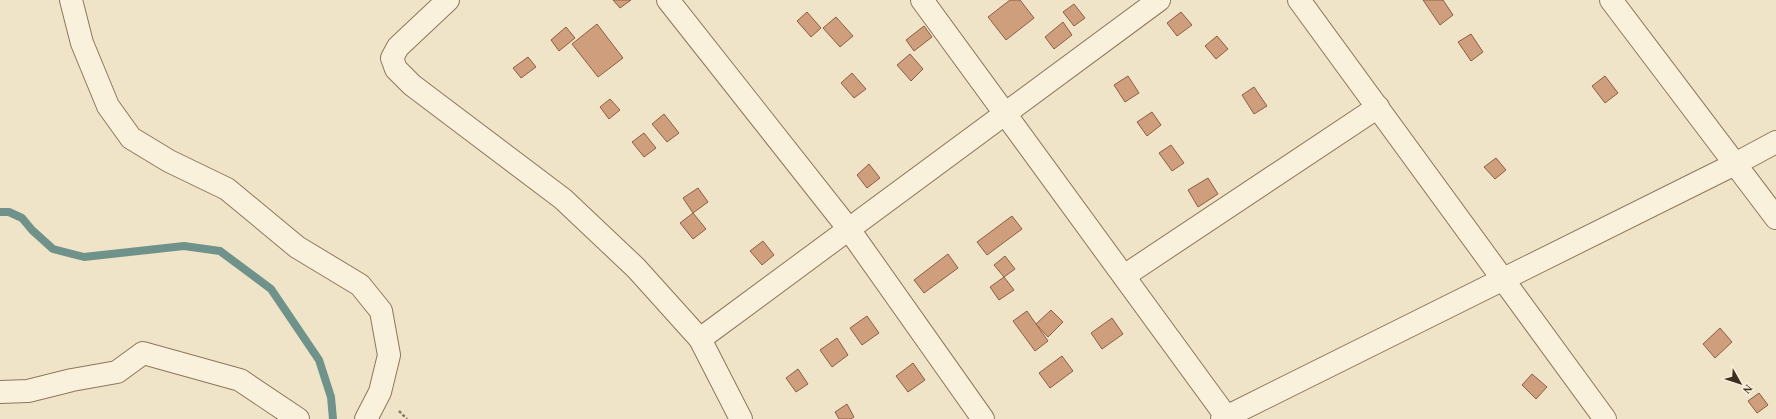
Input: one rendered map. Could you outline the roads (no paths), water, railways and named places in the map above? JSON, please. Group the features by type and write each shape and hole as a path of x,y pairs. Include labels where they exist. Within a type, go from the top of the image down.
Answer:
{"street":[{"path":"71,0 82,43 108,106 132,138 169,161 228,189 297,246 360,285 381,311 388,356 380,392 366,419"},
{"path":"448,0 398,47 392,58 396,69 412,85 563,199 636,268 700,338 741,419"},
{"path":"668,0 848,228 983,419"},
{"path":"922,0 1124,276 1225,418 1735,164 1776,142"},
{"path":"700,338 1004,113 1160,0"},
{"path":"1299,0 1605,419"},
{"path":"1611,0 1776,218"},
{"path":"1124,276 1378,107"},
{"path":"0,392 28,391 72,380 117,372 143,353 240,380 298,419"}],"waterway":[{"path":"0,212 9,212 22,218 32,230 53,249 84,257 184,246 220,251 271,289 319,360 331,397 333,419"}]}
